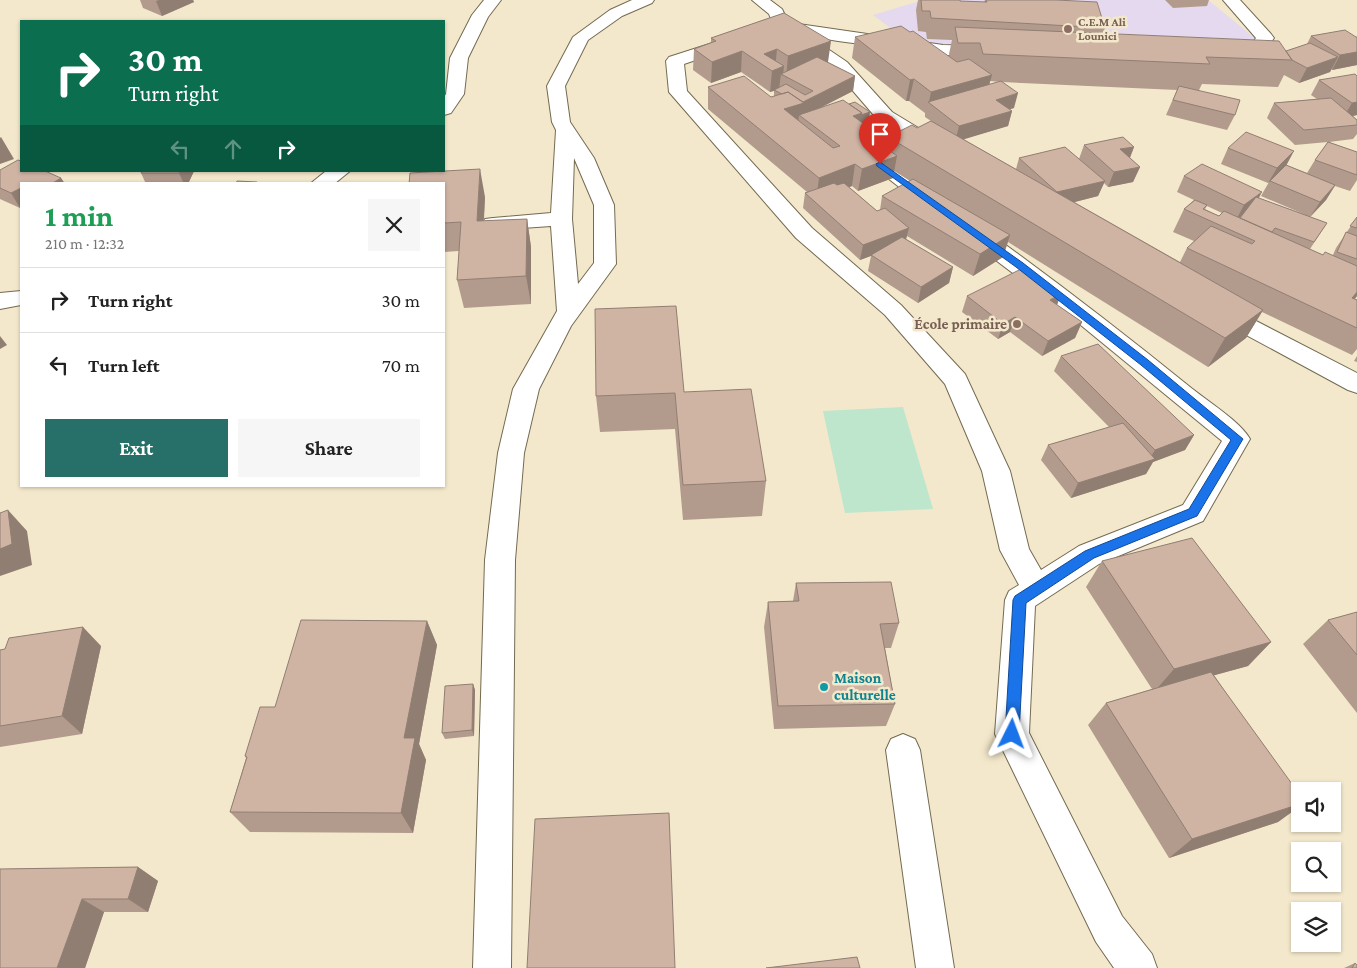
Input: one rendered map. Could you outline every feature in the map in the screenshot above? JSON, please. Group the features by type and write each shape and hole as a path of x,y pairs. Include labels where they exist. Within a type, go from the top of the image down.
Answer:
{"street":[{"path":"445,108 455,94 460,58 480,15 493,0"},
{"path":"492,968 500,560 511,453 526,389 561,323 605,264 604,205 584,158 562,122 556,86 581,37 616,13 646,0"},
{"path":"760,0 776,12 781,25 841,66 885,116 958,160"},
{"path":"1210,52 1255,51 1265,38 1231,0"},
{"path":"1001,51 943,50 838,36 781,25 675,60 678,92 804,233 893,310 956,380 996,471 1015,550 1036,590"},
{"path":"885,116 875,150 880,164 1020,265 1144,362 1237,439 1193,513 1089,555 1020,600 1012,734 1109,929 1138,968"},
{"path":"566,129 561,219 569,313"},
{"path":"323,182 338,172"},
{"path":"493,224 561,219"},
{"path":"0,301 20,298"},
{"path":"1201,301 1357,384"},
{"path":"903,750 935,968"}],"shaded area":[{"name":"C.E.M Ali Lounici","path":"923,0 1208,0 1261,43 927,55 873,15"}],"green space":[{"path":"903,407 933,509 845,513 823,411"}],"building":[{"path":"921,0 987,2 986,0 1056,0 1097,2 1105,28 931,18 930,11 922,11"},
{"path":"784,13 831,41 788,56 777,49 764,54 784,66 772,71 742,51 712,62 694,49 716,41 711,38"},
{"path":"901,26 910,32 913,31 957,62 969,59 992,75 931,92 914,79 910,80 855,37"},
{"path":"955,27 1279,41 1292,60 1206,57 1210,64 983,54 980,43 958,43"},
{"path":"1345,30 1357,37 1357,52 1340,55 1311,36"},
{"path":"1310,43 1338,57 1307,68 1292,60 1286,51"},
{"path":"817,57 855,76 803,102 788,92 782,94 774,90 786,84 805,95 813,91 781,74"},
{"path":"1355,74 1357,76 1357,102 1352,103 1319,80"},
{"path":"744,76 771,97 788,92 804,103 784,109 833,148 840,146 799,115 843,100 862,113 853,116 874,131 867,134 897,156 862,169 855,164 819,178 708,87"},
{"path":"1001,81 1018,93 996,100 1012,111 959,126 928,102"},
{"path":"1179,86 1240,100 1235,115 1173,100"},
{"path":"1331,98 1357,120 1357,125 1304,130 1274,103"},
{"path":"855,102 870,112 861,115 862,113 849,104"},
{"path":"931,121 1263,310 1225,338 888,137 912,125 917,128"},
{"path":"1246,132 1294,151 1277,168 1228,148"},
{"path":"1123,137 1134,147 1120,149 1140,167 1114,172 1084,145"},
{"path":"1328,142 1357,152 1357,175 1315,160"},
{"path":"1065,147 1105,181 1057,192 1019,158"},
{"path":"18,160 20,161 20,172 47,172 61,178 54,182 20,182 20,188 11,193 0,188 0,170"},
{"path":"1202,164 1262,192 1244,205 1184,176"},
{"path":"1286,165 1335,185 1320,202 1270,181"},
{"path":"480,169 477,221 527,219 526,276 457,280 461,222 445,223 445,182 409,182 410,173"},
{"path":"142,172 180,172 179,173"},
{"path":"913,179 1010,235 980,254 882,196"},
{"path":"834,183 837,185 844,183 877,211 885,208 909,228 863,245 805,193"},
{"path":"1256,197 1327,223 1314,242 1275,228 1272,232 1240,218"},
{"path":"1195,200 1207,205 1203,209 1219,216 1224,211 1323,255 1325,252 1357,266 1357,292 1352,298 1357,300 1357,328 1187,248 1211,226 1252,244 1255,241 1184,209"},
{"path":"1357,217 1357,228 1350,226"},
{"path":"1346,232 1357,236 1357,259 1337,252"},
{"path":"902,237 953,267 921,287 871,255"},
{"path":"1023,268 1061,294 1050,300 1082,322 1048,341 1015,317 1003,324 967,296"},
{"path":"676,306 684,392 751,389 766,481 683,485 675,393 596,396 595,309"},
{"path":"1098,344 1194,435 1155,450 1061,356"},
{"path":"1123,423 1155,459 1078,483 1048,445"},
{"path":"8,510 12,544 0,549 0,513"},
{"path":"1192,538 1271,642 1174,669 1102,561"},
{"name":"Maison culturelle","path":"891,582 899,623 880,624 895,704 778,706 768,602 799,601 796,583"},
{"path":"1357,612 1357,655 1328,620"},
{"path":"301,620 427,621 404,738 415,738 401,813 230,812 260,707 275,707"},
{"path":"83,627 62,716 0,726 0,650 5,649 9,638"},
{"path":"1211,672 1291,783 1291,807 1192,839 1106,703"},
{"path":"473,684 472,730 442,733 445,686"},
{"path":"669,813 675,968 527,968 535,819"},
{"path":"138,867 128,899 82,899 57,968 0,968 0,869"},
{"path":"857,957 860,968 766,968"}],"place":[{"name":"C.E.M Ali Lounici","path":"1068,29"},
{"name":"École primaire","path":"1017,324"},
{"name":"Maison culturelle","path":"824,687"}],"route":[{"path":"880,164 1020,265 1144,362 1237,439 1193,513 1089,555 1020,600 1012,734"}]}
